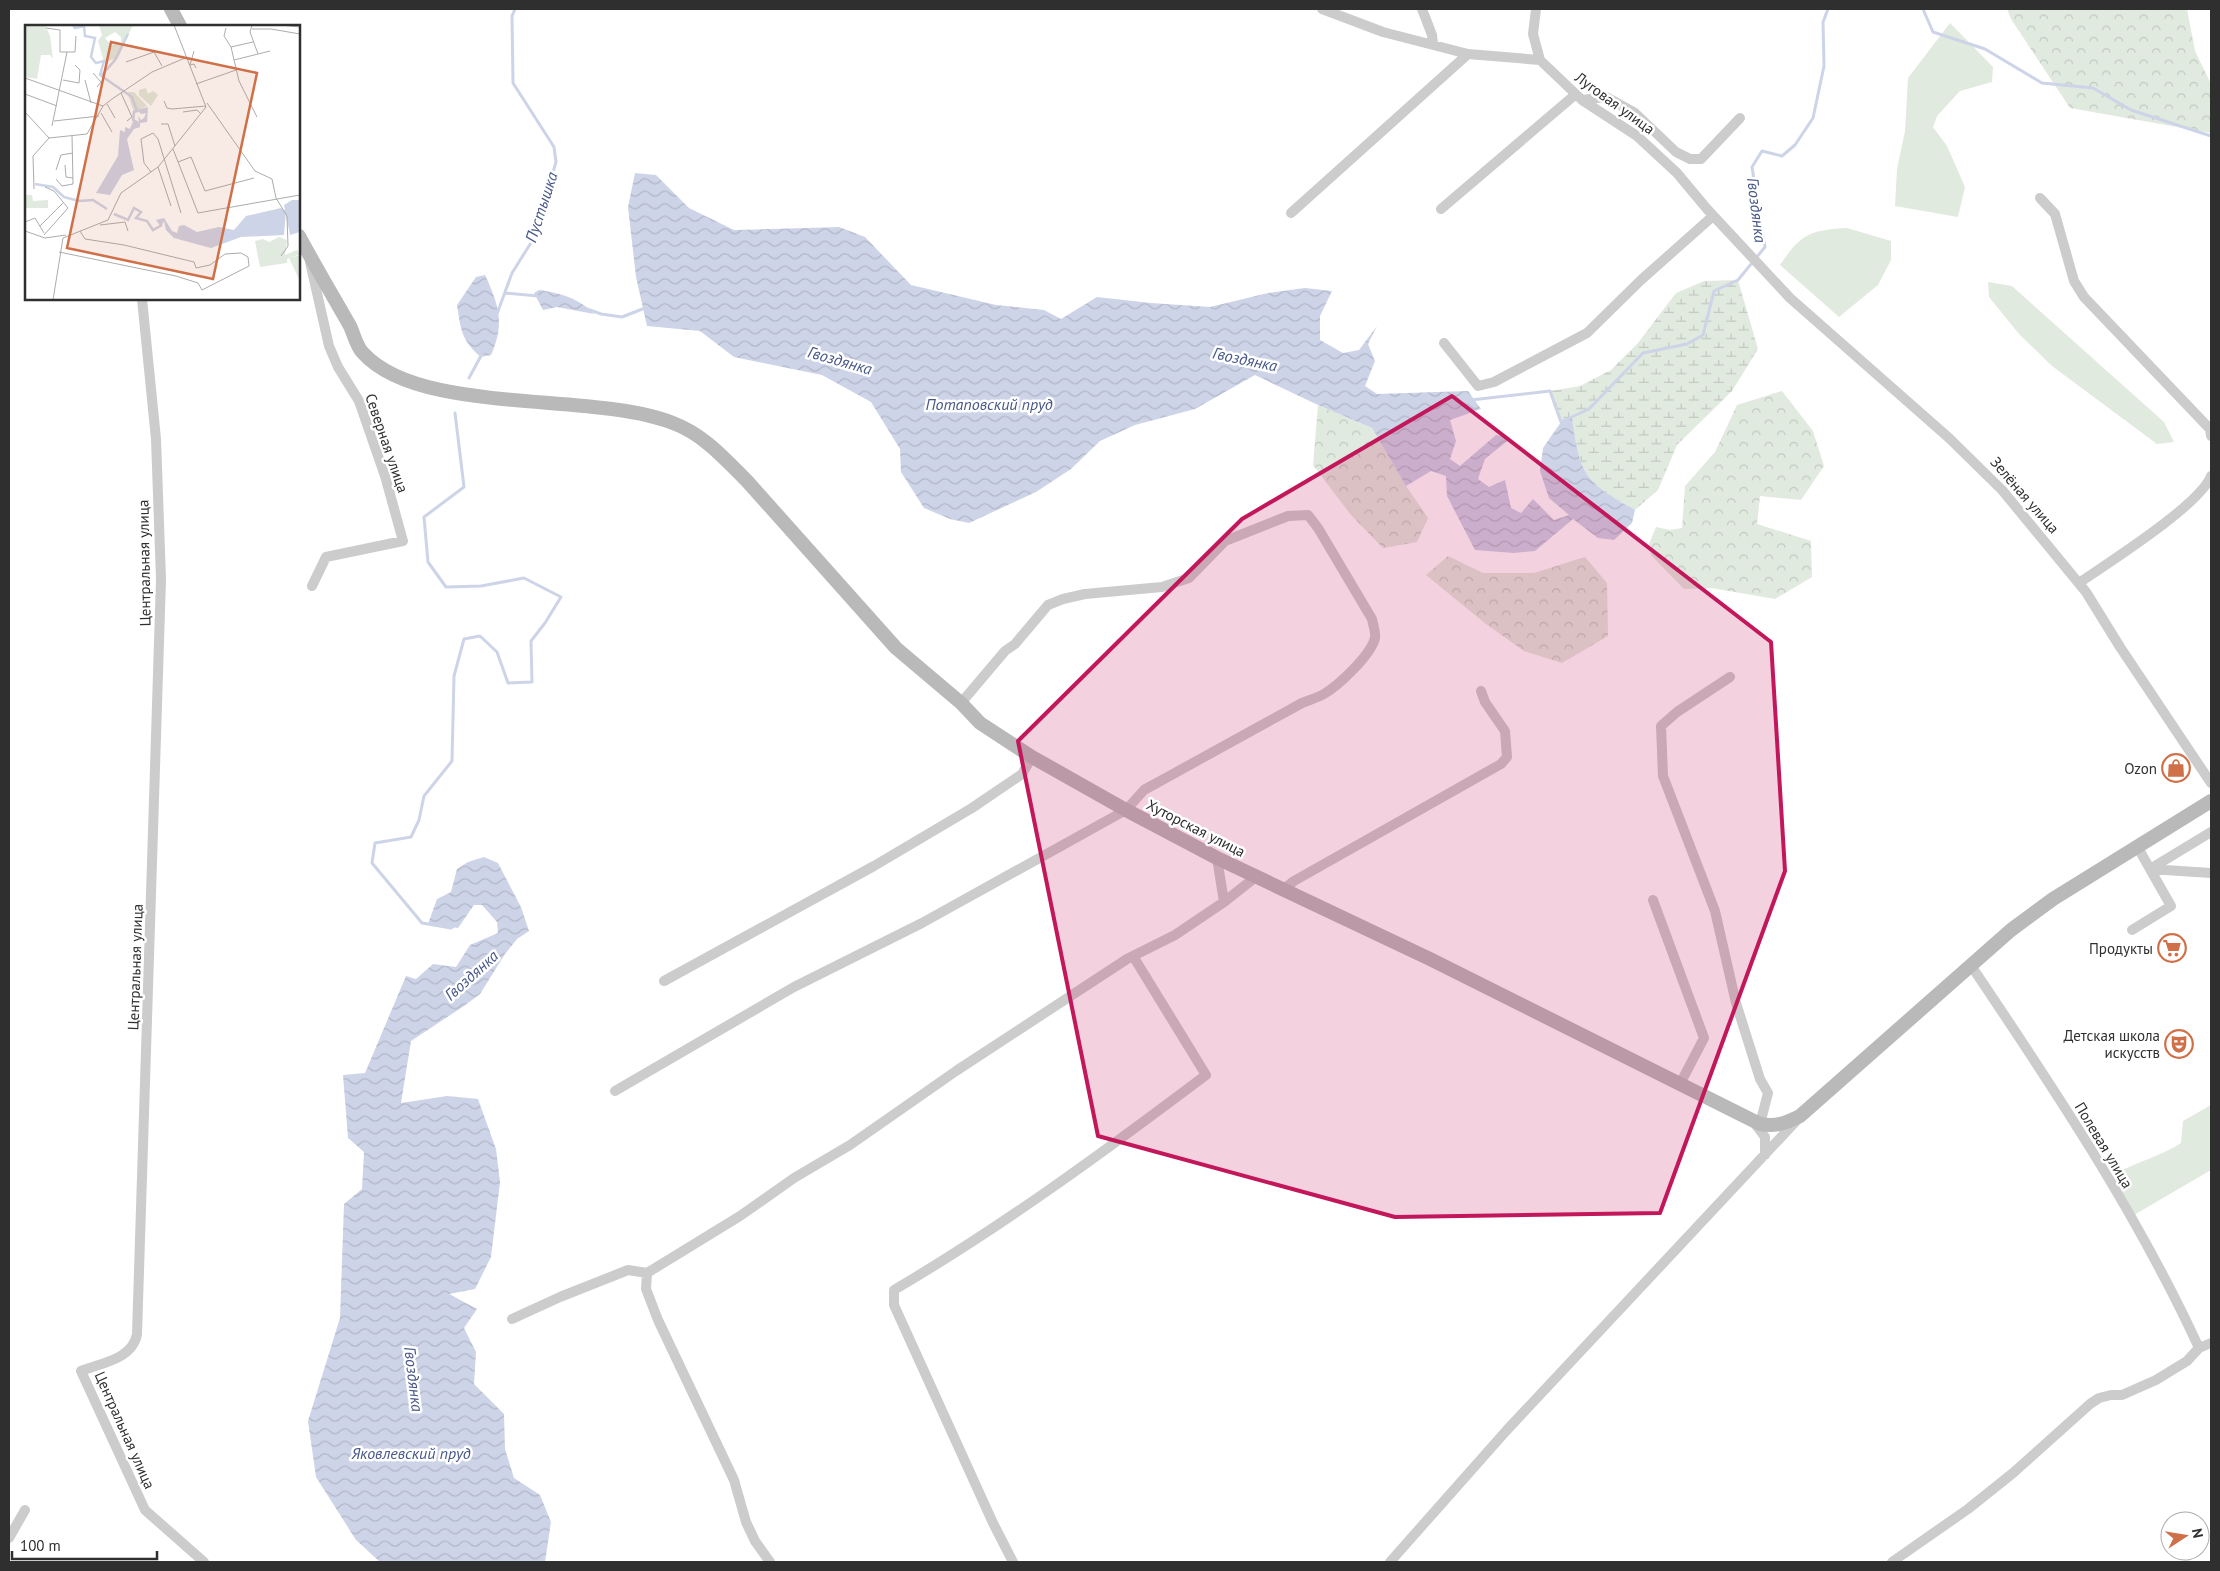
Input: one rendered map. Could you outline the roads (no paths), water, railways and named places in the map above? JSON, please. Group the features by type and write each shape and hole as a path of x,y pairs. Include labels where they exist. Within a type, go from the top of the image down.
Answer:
{"main road":[{"path":"171,9 179,25"},
{"name":"Хуторская улица","path":"300,238 350,326 362,352 378,365 416,384 450,392 635,412 674,423 692,432 721,455 747,481 896,648 961,703 980,723 1032,757 1126,810 1218,858 1284,888 1756,1122"},
{"path":"1756,1122 1770,1126 1784,1124 1800,1116 1970,964 2011,930 2052,899 2211,800"}],"street":[{"path":"1322,9 1383,32 1468,54 1540,60 1533,34 1536,9"},
{"path":"1422,9 1433,44"},
{"path":"1291,213 1468,54"},
{"name":"Луговая улица","path":"1540,60 1579,97 1638,136 1677,173 1742,248"},
{"path":"1441,209 1579,97 1606,97 1635,114 1676,152 1690,159 1701,159 1740,118"},
{"path":"2040,198 2055,214 2074,281 2084,297 2210,429 2211,436"},
{"path":"1444,343 1478,386 1494,382 1587,333 1641,280 1714,216"},
{"name":"Зелёная улица","path":"1742,248 1818,324 1983,470 2079,583 2211,783"},
{"name":"Северная улица","path":"307,252 329,346 338,367 359,401 385,476 403,541 326,557 312,586"},
{"name":"Центральная улица","path":"142,300 156,438 162,578 137,1334 136,1342 129,1351 81,1370 145,1510 204,1562"},
{"path":"2079,583 2184,507 2209,482 2211,476"},
{"path":"615,1091 794,987 922,923 1126,810 1144,790 1294,707 1324,694 1341,680 1371,646 1375,638 1372,619 1318,528 1308,515 1288,516 1225,541 1213,551 1200,568 1189,578 1162,587 1085,594 1048,605 1018,640 1005,651 961,703"},
{"path":"1730,677 1677,712 1661,726 1663,776 1715,911 1736,1003 1760,1080 1768,1093 1756,1122 1765,1137 1765,1155"},
{"path":"1284,888 1501,764 1507,757 1504,731 1485,702 1481,691"},
{"path":"664,981 874,866 972,808 1022,774 1032,757"},
{"path":"2150,868 2211,832"},
{"path":"2132,930 2170,906 2137,846"},
{"path":"1218,858 1224,902"},
{"path":"2150,868 2211,873"},
{"path":"512,1319 560,1297 628,1270 647,1273 662,1262 740,1216 794,1178 850,1146 956,1071 1133,956 1175,935 1224,902 1257,876"},
{"path":"1653,900 1704,1038 1680,1084"},
{"path":"1013,1562 977,1488 894,1304 894,1290 950,1257 996,1226 1108,1148 1206,1075 1133,956"},
{"name":"Полевая улица","path":"1970,964 2047,1080 2094,1156 2165,1279 2199,1348"},
{"path":"1390,1562 1506,1431 1800,1116"},
{"path":"647,1273 646,1289 658,1320 734,1480 749,1528 770,1562"},
{"path":"1892,1562 1991,1491 2090,1404 2111,1395 2122,1395 2173,1371 2187,1361 2199,1348 2211,1343"},
{"path":"9,1538 25,1510"}],"water":[{"name":"Потаповский пруд","path":"635,173 656,175 689,208 734,230 839,227 865,237 911,285 996,305 1044,310 1061,319 1097,297 1210,307 1268,293 1305,288 1332,291 1320,316 1320,340 1343,353 1359,350 1377,326 1368,344 1375,361 1365,386 1377,394 1468,391 1481,409 1450,420 1456,441 1450,459 1460,466 1496,435 1511,438 1485,459 1478,479 1489,487 1505,480 1511,508 1521,513 1533,499 1554,520 1569,515 1549,498 1540,471 1543,448 1561,422 1572,417 1578,452 1587,474 1605,491 1635,510 1632,523 1614,540 1598,538 1573,519 1535,551 1514,553 1475,550 1447,496 1446,476 1431,471 1406,486 1372,428 1255,375 1195,409 1135,425 1100,441 1071,469 1036,492 969,523 950,519 924,508 901,472 900,449 871,402 822,375 734,357 700,331 647,326 636,277 628,207"},
{"path":"485,275 497,305 499,324 498,334 491,355 481,357 469,345 463,334 457,305 476,277"},
{"path":"539,290 576,300 594,314 557,307 543,310 534,293"},
{"name":"Яковлевский пруд","path":"484,857 498,863 521,907 529,931 517,939 505,954 480,994 411,1041 401,1103 447,1096 478,1099 496,1149 500,1182 491,1257 475,1289 449,1294 477,1309 464,1328 476,1352 474,1384 504,1414 505,1449 514,1478 540,1495 551,1522 545,1562 380,1562 356,1540 316,1477 308,1421 340,1318 344,1204 362,1189 364,1152 348,1138 343,1075 365,1073 406,976 416,979 433,964 456,967 470,945 498,933 497,922 482,905 474,905 458,928 428,924 437,899 451,892 457,869 468,862"}],"waterway":[{"name":"Пустышка","path":"497,314 512,273 534,238 556,162 554,147 513,83 512,16 515,9"},
{"name":"Гвоздянка","path":"1471,400 1550,391 1561,422 1589,409 1643,353 1687,344 1703,335 1714,291 1738,280 1765,247 1752,167 1762,151 1782,156 1795,145 1813,118 1824,66 1823,22 1828,9"},
{"path":"1923,9 1933,32 1985,49 2042,83 2093,88 2131,110 2211,136"},
{"name":"Гвоздянка","path":"505,293 538,296"},
{"name":"Гвоздянка","path":"587,309 601,314 622,317 645,308"},
{"name":"Гвоздянка","path":"469,378 482,354"},
{"name":"Гвоздянка","path":"455,413 464,487 424,517 428,562 446,587 481,586 524,578 561,597 531,641 532,682 508,683 497,652 480,636 464,639 454,676 452,761 424,796 419,820 411,837 375,843 372,863 422,923 451,928 455,925"}],"place":[{"name":"Ozon","path":"2176,768"},
{"name":"Продукты","path":"2172,948"},
{"name":"Детская школа искусств","path":"2179,1044"}]}
